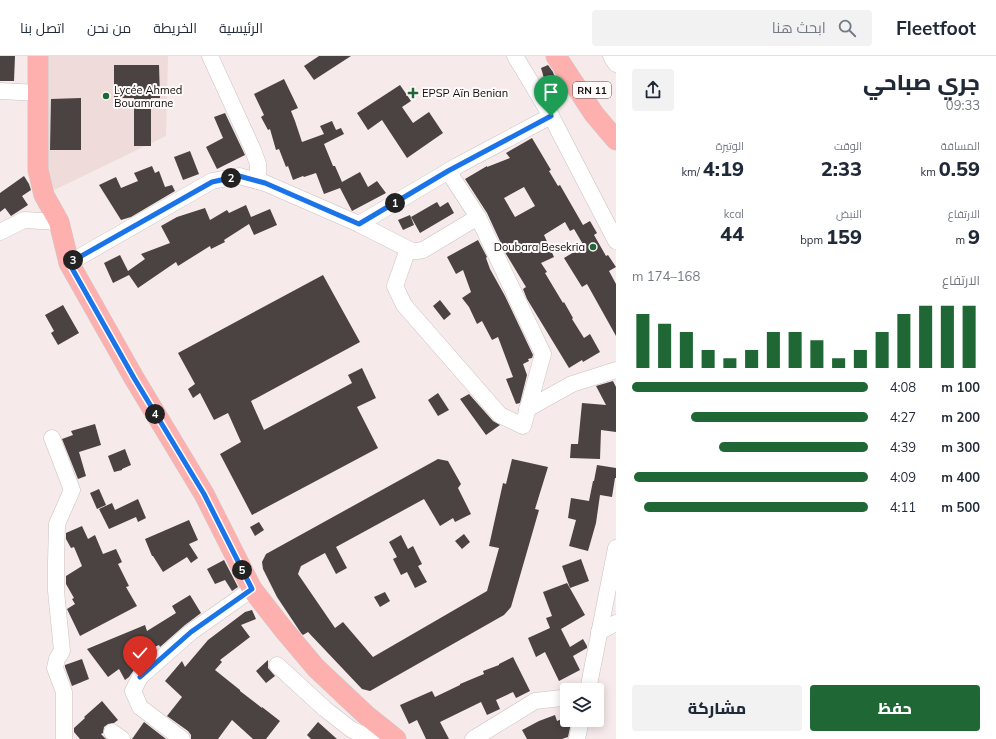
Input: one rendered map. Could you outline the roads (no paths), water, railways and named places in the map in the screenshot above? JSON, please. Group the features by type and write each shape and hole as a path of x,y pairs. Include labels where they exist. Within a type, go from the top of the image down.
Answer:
{"main road":[{"path":"38,56 38,170 44,195 59,222 69,263 134,378 204,494 252,589 316,668 366,715 395,739"},
{"name":"RN 11","path":"556,56 594,114 616,140"},
{"name":"RN 11","path":"570,56 603,108 616,123"}],"street":[{"path":"210,56 253,150 258,164 258,181"},
{"path":"515,56 551,116 616,241"},
{"path":"611,56 616,64"},
{"path":"0,91 38,93"},
{"path":"359,224 448,171 551,116"},
{"path":"408,249 395,286 404,305 500,415 523,426 542,354 478,217 448,171"},
{"path":"69,263 212,182 239,176 265,183 359,224 412,251 423,250 478,217"},
{"path":"0,232 24,220 59,222"},
{"path":"527,409 572,384 616,370"},
{"path":"52,438 72,490 57,524 56,591 62,651 57,658 55,668 64,692 64,739"},
{"path":"589,683 616,548"},
{"path":"182,739 140,707 133,691 140,677 191,632 252,589"},
{"path":"599,632 616,623"},
{"path":"277,664 325,709 352,730 369,737 395,739"},
{"path":"473,739 535,701 560,698"},
{"path":"577,739 580,727"}],"place":[{"name":"EPSP Aïn Benian","path":"413,93"},
{"name":"Lycée Ahmed Bouamrane","path":"106,96"},
{"name":"Doubara Besekria","path":"593,247"}]}
